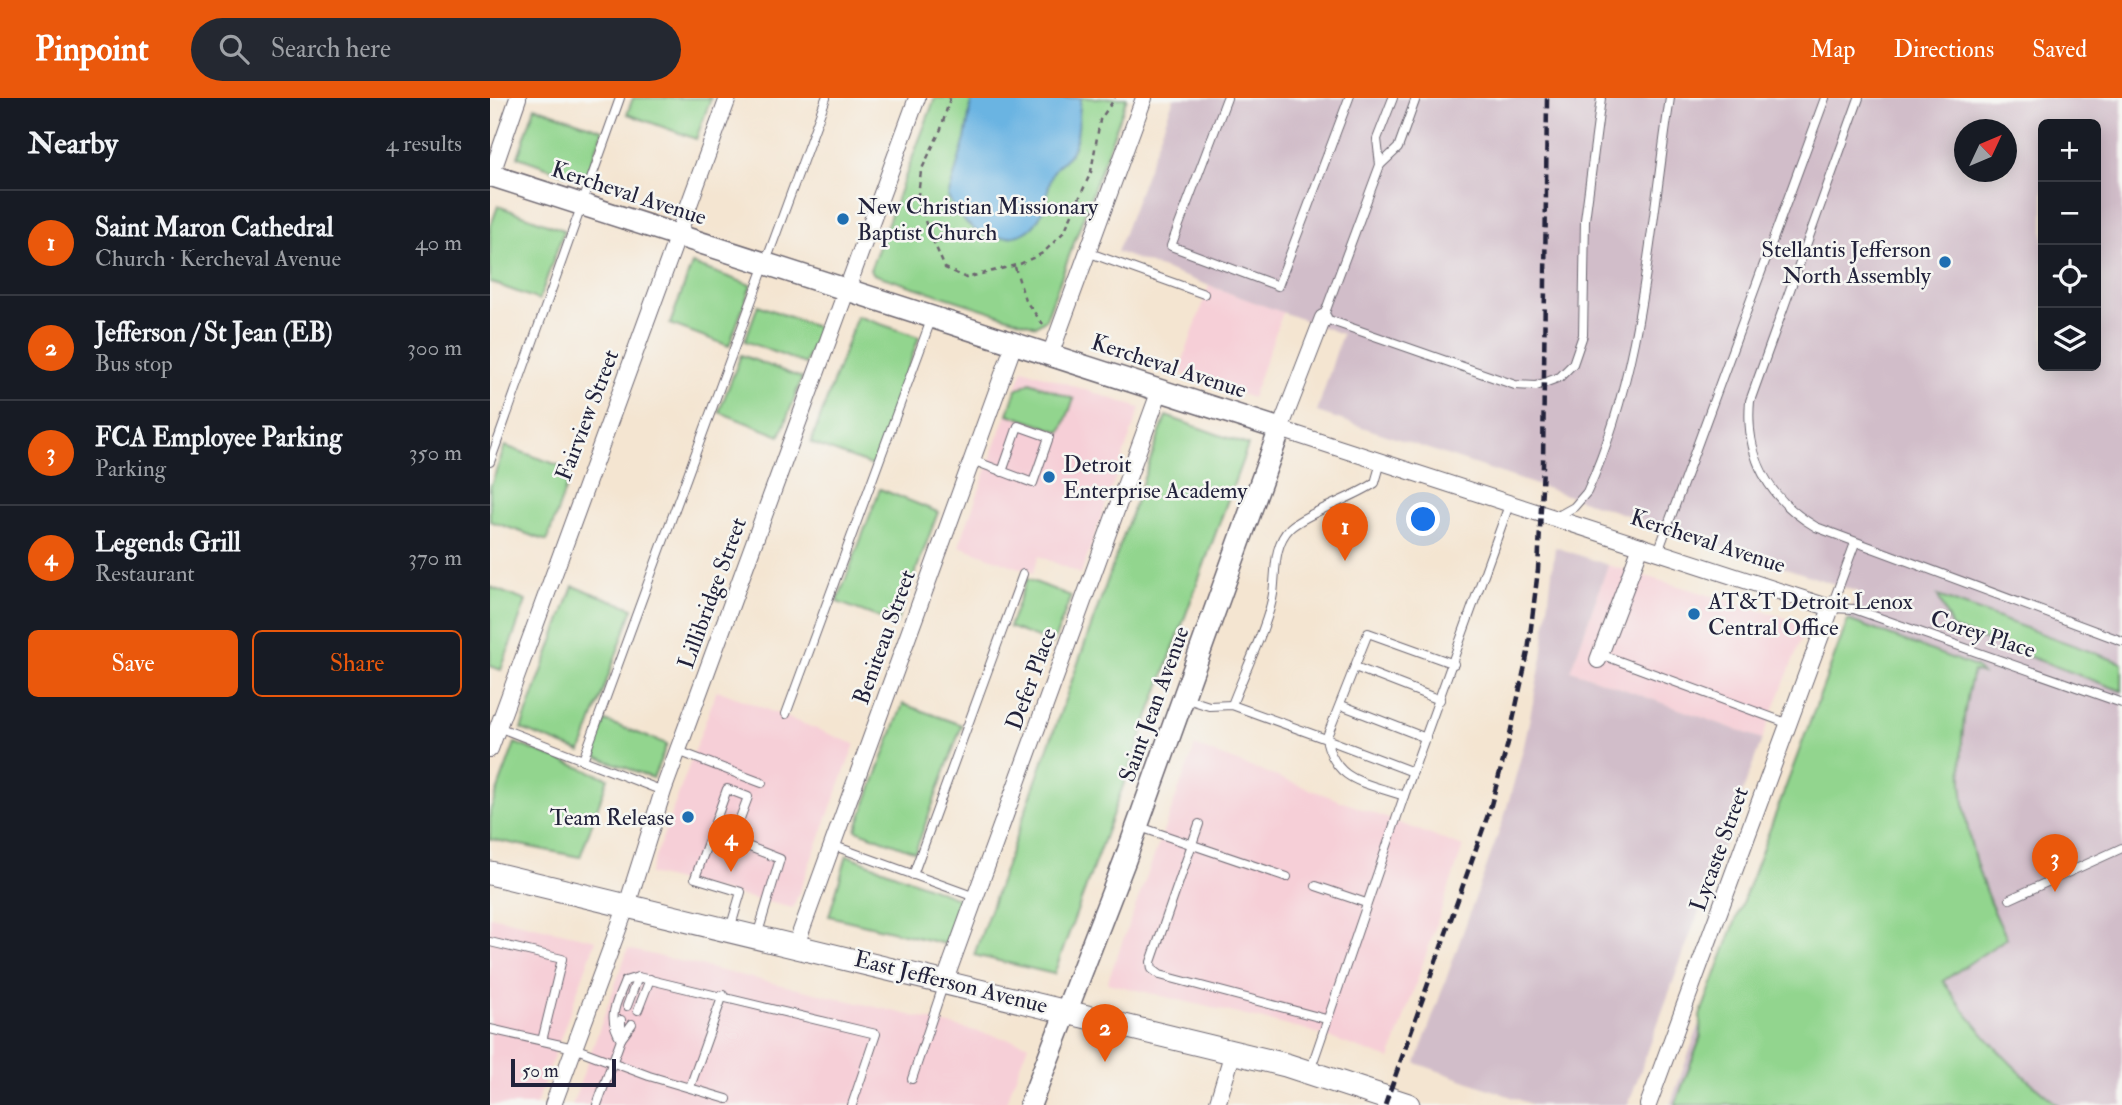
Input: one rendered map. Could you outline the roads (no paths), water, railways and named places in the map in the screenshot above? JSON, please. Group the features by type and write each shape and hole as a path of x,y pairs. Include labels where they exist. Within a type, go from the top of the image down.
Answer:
{"main road":[{"name":"East Jefferson Avenue","path":"490,873 1233,1052 1309,1072 1408,1105"}],"street":[{"path":"490,177 518,98"},
{"name":"Fairview Street","path":"490,749 728,98"},
{"name":"Lillibridge Street","path":"553,1105 627,905 663,791 849,291 917,98"},
{"path":"1050,355 1144,98"},
{"name":"Kercheval Avenue","path":"490,177 1160,390 1831,608"},
{"name":"Saint Jean Avenue","path":"1030,1105 1137,826 1280,429 1323,318"},
{"name":"Beniteau Street","path":"796,945 1014,344"},
{"name":"Defer Place","path":"944,983 1160,390"},
{"path":"1599,657 1641,546"},
{"name":"Lycaste Street","path":"1648,1105 1831,608"},
{"path":"1217,1105 1233,1052"}],"lane":[{"path":"490,462 621,98"},
{"path":"583,760 826,98"},
{"path":"1227,98 1171,246 1278,286 1349,98"},
{"path":"1380,165 1377,139 1393,98"},
{"path":"1416,98 1398,148 1380,165 1323,318 1515,385 1536,386 1560,377 1573,364 1583,335 1585,220 1601,98"},
{"path":"1553,519 1574,507 1590,485 1617,404 1646,286 1670,98"},
{"path":"1658,552 1825,98"},
{"path":"1859,98 1757,376 1748,425 1753,455 1768,485 1779,498 1798,517 1816,527 2122,641"},
{"path":"1087,252 1205,294"},
{"path":"786,714 932,317"},
{"path":"972,460 1002,472 1033,483 1049,437 1018,426 1002,472"},
{"path":"1232,705 1272,597 1276,557 1284,536 1296,524 1356,496 1375,483 1381,462"},
{"path":"1309,1072 1326,1019 1336,1000 1366,903 1509,505"},
{"path":"1831,608 1855,543"},
{"path":"913,875 1023,574"},
{"name":"Corey Place","path":"1831,608 1854,609 2122,703"},
{"path":"1404,796 1341,772 1331,760 1326,739 1366,636 1372,632 1454,664"},
{"path":"1599,657 1789,724"},
{"path":"1356,667 1440,700"},
{"path":"1184,698 1209,706 1232,705 1413,772"},
{"path":"1341,705 1426,738"},
{"path":"498,727 663,791"},
{"path":"678,751 762,783"},
{"path":"730,929 741,892 695,878 727,789 748,797 732,840 780,859 757,936"},
{"path":"1199,824 1151,962 1152,969 1160,975 1326,1019"},
{"path":"1137,826 1287,877"},
{"path":"832,845 975,897"},
{"path":"2010,899 2122,848"},
{"path":"1316,886 1366,903"},
{"path":"490,942 562,959 542,1041"},
{"path":"627,1006 638,976"},
{"path":"621,1038 612,1022 614,1012 625,981 638,976 876,1034 852,1105"},
{"path":"638,1010 650,979"},
{"path":"912,1079 944,983"},
{"path":"690,1087 723,995"},
{"path":"597,1105 621,1038 621,1020"},
{"path":"621,1038 632,1024"},
{"path":"490,1028 574,1048 613,1064 727,1099"}],"water":[{"path":"972,98 1081,98 1075,145 1054,171 1038,220 1032,228 1011,237 980,233 961,217 948,197 965,139"}],"railway":[{"path":"1385,1105 1489,812 1508,743 1528,652 1538,570 1543,466 1547,98"}],"place":[{"name":"New Christian Missionary Baptist Church","path":"843,219"},
{"name":"Stellantis Jefferson North Assembly","path":"1945,262"},
{"name":"Detroit Enterprise Academy","path":"1049,477"},
{"name":"Saint Maron Cathedral","path":"1345,561"},
{"name":"AT&T Detroit Lenox Central Office","path":"1694,614"},
{"name":"Team Release","path":"688,817"},
{"name":"Legends Grill","path":"731,872"},
{"name":"FCA Employee Parking","path":"2055,892"},
{"name":"Jefferson / St Jean (EB)","path":"1105,1062"}]}
